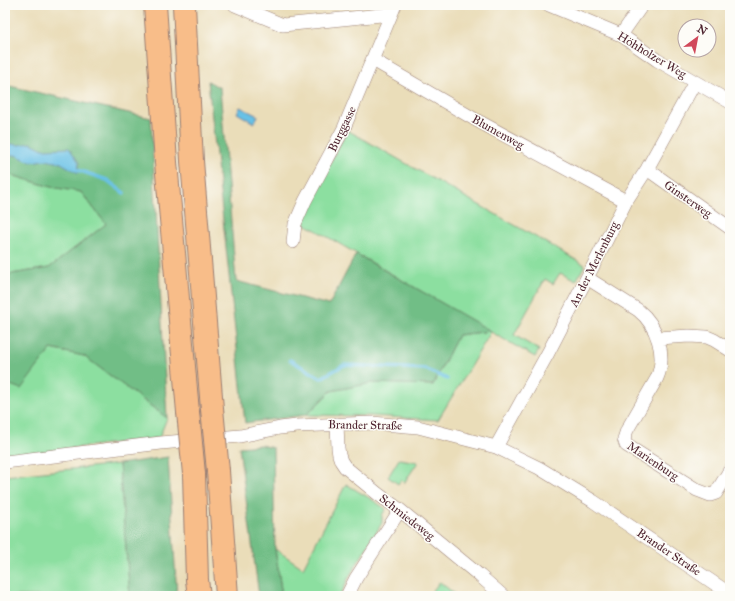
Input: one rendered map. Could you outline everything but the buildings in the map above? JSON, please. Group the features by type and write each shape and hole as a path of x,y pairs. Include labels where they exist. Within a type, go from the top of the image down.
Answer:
{"highway":[{"path":"154,5 166,162 194,474 197,580 199,596"},
{"path":"184,5 192,161 227,596"}],"street":[{"name":"Burggasse","path":"235,5 283,25 393,9 344,128 305,201 295,224 293,242"},
{"name":"Höhholzer Weg","path":"549,5 621,35 657,60 730,102"},
{"path":"621,35 642,5"},
{"name":"Blumenweg","path":"373,60 476,120 626,201"},
{"name":"An der Merlenburg","path":"496,447 548,353 626,201 647,169 695,82"},
{"name":"Ginsterweg","path":"647,169 730,228"},
{"name":"Marienburg","path":"587,278 644,315 650,321 658,338 661,353 660,372 658,378 627,430 624,439 626,445 697,490 710,495 716,493 730,470"},
{"path":"658,338 689,336 707,337 730,350"},
{"name":"Brander Straße","path":"5,462 161,443 240,436 280,428 372,423 418,427 496,447 539,468 593,501 730,594"},
{"name":"Schmiedeweg","path":"337,424 338,448 341,461 351,472 400,510 502,596"},
{"path":"347,596 356,578 400,510"}],"green space":[{"path":"208,81 220,88 236,281 329,305 356,254 491,331 458,335 433,385 372,383 331,391 306,415 245,423"},
{"path":"5,85 151,118 167,418 84,356 51,349 21,389 5,383 5,275 49,268 106,224 81,192 51,187 5,173"},
{"path":"347,130 585,265 576,281 560,273 553,284 545,279 514,335 539,350 535,357 491,332 438,420 373,416 306,415 331,391 372,383 433,385 458,335 490,331 300,221"},
{"path":"5,173 51,187 81,192 106,224 49,268 5,275"},
{"path":"51,349 84,356 167,418 159,438 5,456 5,383 21,388"},
{"path":"261,445 273,448 275,549 282,596 259,596 239,447"},
{"path":"168,457 177,596 130,596 119,464"},
{"path":"399,459 418,462 404,483 401,480 398,484 388,477"},
{"path":"119,464 130,596 5,596 5,476"},
{"path":"346,484 386,509 382,515 382,523 350,575 340,596 282,596 275,549 303,568"},
{"path":"440,582 457,596 428,596"}],"water":[{"path":"240,107 258,116 254,123 237,113"},
{"path":"5,143 18,145 31,143 43,149 69,148 79,162 78,173 61,163 45,160 31,162 15,155 5,155"}],"waterway":[{"path":"75,169 107,180 124,193"},
{"path":"290,360 321,378 344,365 425,369 447,379"}]}
